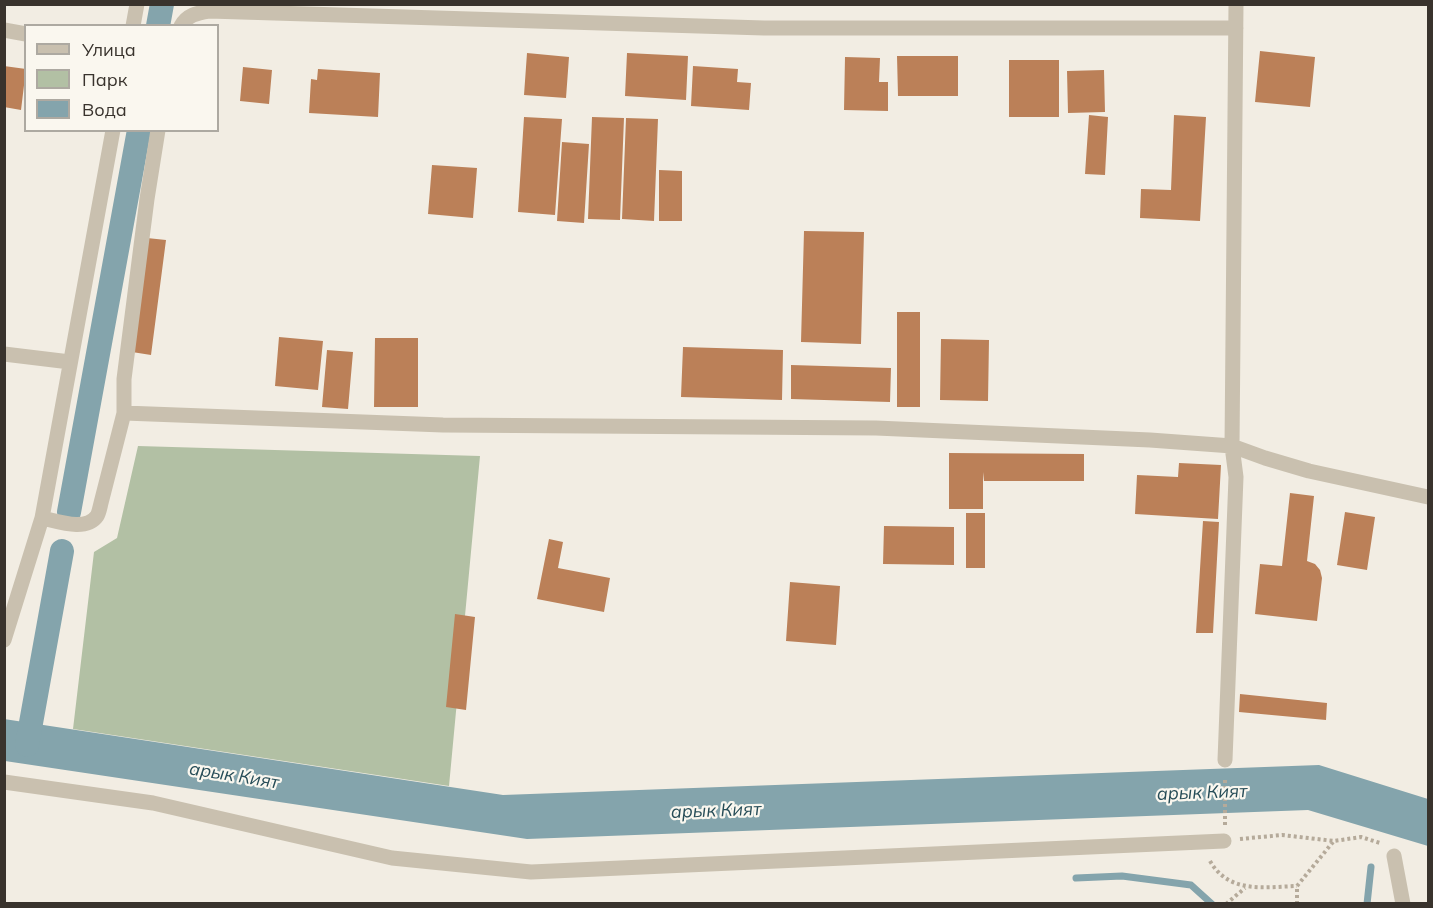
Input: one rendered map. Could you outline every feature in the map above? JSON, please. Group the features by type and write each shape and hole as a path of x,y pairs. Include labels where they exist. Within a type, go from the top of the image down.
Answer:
{"street":[{"path":"133,24 137,4"},
{"path":"1225,760 1236,477 1232,446 1236,4"},
{"path":"182,24 187,17 208,11 764,28 1236,28"},
{"path":"4,30 24,34"},
{"path":"4,640 42,518 113,132"},
{"path":"42,518 77,525 89,523 96,517 124,413 126,368 158,132"},
{"path":"4,354 70,362"},
{"path":"124,413 443,425 876,428 1150,440 1232,446 1309,471 1428,497"},
{"path":"4,782 153,803 392,858 531,872 1224,841"},
{"path":"1394,856 1403,903"}],"path":[{"path":"1225,760 1224,841 1282,835 1334,841 1362,837 1376,841 1394,856"},
{"path":"1297,903 1297,886 1334,841"},
{"path":"1198,842 1216,872 1245,888 1297,886"},
{"path":"1226,903 1245,888"}],"green space":[{"path":"138,446 480,456 449,786 73,729 94,552 117,538"}],"water":[{"name":"арык Кият","path":"4,719 503,795 1319,765 1428,799 1428,846 1308,810 527,839 5,761"}],"building":[{"path":"1260,51 1315,57 1310,107 1255,102"},
{"path":"527,53 569,57 566,98 524,95"},
{"path":"627,53 688,56 686,100 625,96"},
{"path":"897,56 958,56 958,96 898,96"},
{"path":"845,57 880,58 879,82 888,82 888,111 844,110"},
{"path":"1009,60 1059,60 1059,117 1009,117"},
{"path":"4,66 24,69 21,110 4,107"},
{"path":"693,66 738,69 737,82 751,83 749,110 691,106"},
{"path":"243,67 272,70 269,104 240,101"},
{"path":"318,69 380,73 378,117 309,113 311,79 317,80"},
{"path":"1104,70 1105,112 1068,113 1067,71"},
{"path":"1089,115 1108,117 1105,175 1085,174"},
{"path":"1174,115 1206,117 1200,221 1140,218 1141,189 1171,190"},
{"path":"524,117 562,119 555,215 518,212"},
{"path":"592,117 624,118 620,220 588,219"},
{"path":"626,118 658,119 654,221 622,219"},
{"path":"562,142 589,144 584,223 557,221"},
{"path":"432,165 477,168 473,218 428,214"},
{"path":"659,170 682,171 682,221 659,221"},
{"path":"804,231 864,232 861,344 801,342"},
{"path":"147,238 166,240 151,355 132,352"},
{"path":"897,312 920,312 920,407 897,407"},
{"path":"279,337 323,341 318,390 275,386"},
{"path":"375,338 418,338 418,407 374,407"},
{"path":"941,339 989,340 988,401 940,400"},
{"path":"683,347 783,350 782,400 681,397"},
{"path":"327,350 353,352 348,409 322,407"},
{"path":"791,365 891,368 890,402 791,399"},
{"path":"949,453 1084,454 1084,481 984,481 983,472 983,509 949,509"},
{"path":"1179,463 1221,465 1218,519 1135,514 1137,475 1178,477"},
{"path":"1290,493 1314,496 1307,561 1315,564 1322,578 1317,621 1255,614 1260,564 1282,566"},
{"path":"1345,512 1375,517 1367,570 1337,565"},
{"path":"966,513 985,513 985,568 966,568"},
{"path":"1203,521 1219,522 1213,633 1196,633"},
{"path":"884,526 954,527 954,565 883,564"},
{"path":"549,539 563,542 558,568 610,578 604,612 537,599"},
{"path":"790,582 840,586 836,645 786,641"},
{"path":"455,614 475,617 466,710 446,707"},
{"path":"1240,694 1327,703 1326,720 1239,712"}],"waterway":[{"path":"158,24 162,4"},
{"path":"69,512 139,132"},
{"path":"27,745 62,551"},
{"path":"1367,904 1371,867"},
{"path":"1076,878 1122,876 1191,885 1212,904"}]}
